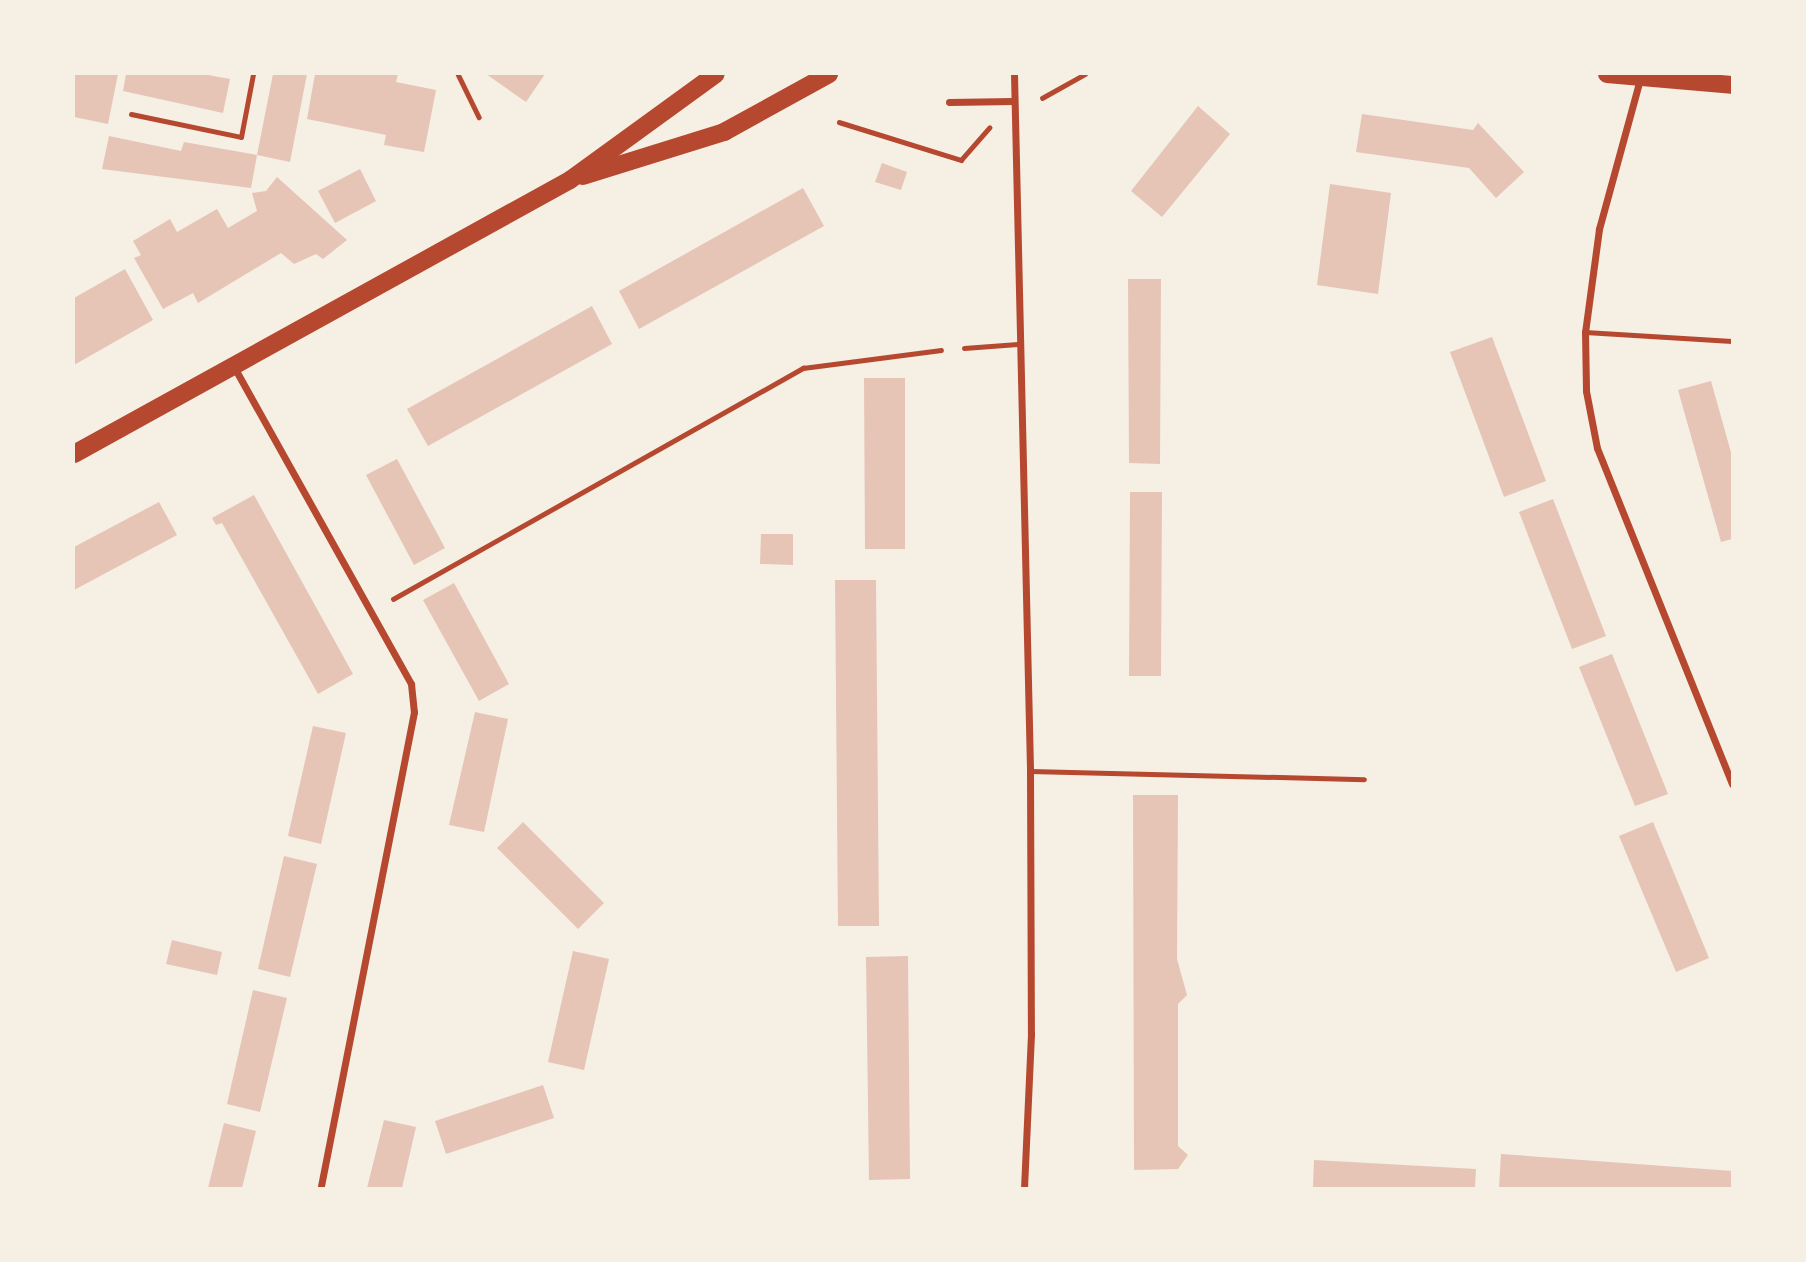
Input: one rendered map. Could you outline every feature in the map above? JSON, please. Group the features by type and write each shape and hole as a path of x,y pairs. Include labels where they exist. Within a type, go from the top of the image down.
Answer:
{"main road":[{"path":"74,454 570,180 699,79 716,74"},
{"path":"570,180 724,132 829,74"},
{"path":"1607,74 1732,85"}],"street":[{"path":"1014,74 1030,771 1031,1034 1024,1188"},
{"path":"1640,78 1599,229 1585,332 1586,391 1597,448 1732,784"},
{"path":"949,102 1013,101"},
{"path":"234,367 411,684 414,712 320,1188"}],"lane":[{"path":"131,114 241,137 253,74"},
{"path":"1585,332 1732,341"},
{"path":"964,348 1019,344"},
{"path":"1030,771 1364,779"}],"path":[{"path":"458,74 479,117"},
{"path":"1077,82 1078,74"},
{"path":"839,122 961,160 1013,101 1038,100 1077,82 1085,74"},
{"path":"370,612 803,368 964,348"}],"building":[{"path":"74,74 118,74 108,124 74,117"},
{"path":"126,74 203,74 230,79 223,113 123,91"},
{"path":"273,74 307,74 290,162 257,155"},
{"path":"315,74 398,74 396,82 436,90 424,152 384,145 386,135 307,119"},
{"path":"486,74 545,74 526,102"},
{"path":"1198,106 1230,134 1162,217 1131,191"},
{"path":"1362,114 1473,130 1478,123 1524,172 1496,198 1469,168 1356,152"},
{"path":"109,136 181,151 184,142 257,155 251,188 102,169"},
{"path":"882,163 907,172 901,190 875,182"},
{"path":"360,169 376,201 335,223 318,191"},
{"path":"277,177 347,240 323,259 316,254 294,264 281,253 198,303 193,293 163,309 134,258 141,255 133,241 170,219 177,232 217,209 228,228 257,211 252,193 266,191"},
{"path":"1330,184 1391,193 1378,294 1317,285"},
{"path":"803,188 824,226 639,329 619,291"},
{"path":"125,269 153,320 74,365 74,298"},
{"path":"1128,279 1161,279 1160,464 1129,463"},
{"path":"592,306 612,344 428,446 407,409"},
{"path":"1492,337 1546,481 1504,497 1450,352"},
{"path":"864,378 905,378 905,549 865,549"},
{"path":"1711,381 1732,456 1732,539 1721,542 1678,390"},
{"path":"397,459 445,548 414,565 366,475"},
{"path":"1130,492 1162,492 1161,676 1129,676"},
{"path":"254,495 353,674 318,694 222,523 216,525 212,518"},
{"path":"1553,499 1606,636 1572,649 1519,512"},
{"path":"159,502 177,535 74,590 74,547"},
{"path":"761,534 793,534 793,565 760,564"},
{"path":"835,580 876,580 879,926 838,926"},
{"path":"454,583 509,684 479,701 423,600"},
{"path":"1612,654 1668,794 1635,806 1579,667"},
{"path":"475,712 508,719 484,832 449,825"},
{"path":"313,726 346,733 321,844 288,836"},
{"path":"1133,795 1178,795 1177,959 1187,995 1178,1004 1178,1146 1188,1155 1178,1169 1134,1170"},
{"path":"523,822 604,903 578,929 497,848"},
{"path":"1653,822 1709,958 1676,972 1619,836"},
{"path":"284,856 317,864 290,977 258,969"},
{"path":"172,940 222,952 217,975 166,964"},
{"path":"573,951 609,959 584,1070 548,1062"},
{"path":"908,956 910,1179 869,1180 866,957"},
{"path":"253,990 287,998 260,1112 227,1104"},
{"path":"543,1085 554,1118 446,1154 435,1121"},
{"path":"384,1120 416,1127 402,1188 367,1188"},
{"path":"224,1123 256,1131 242,1188 208,1188"},
{"path":"1501,1154 1732,1171 1732,1188 1499,1188"},
{"path":"1314,1160 1476,1169 1475,1188 1313,1188"}]}
